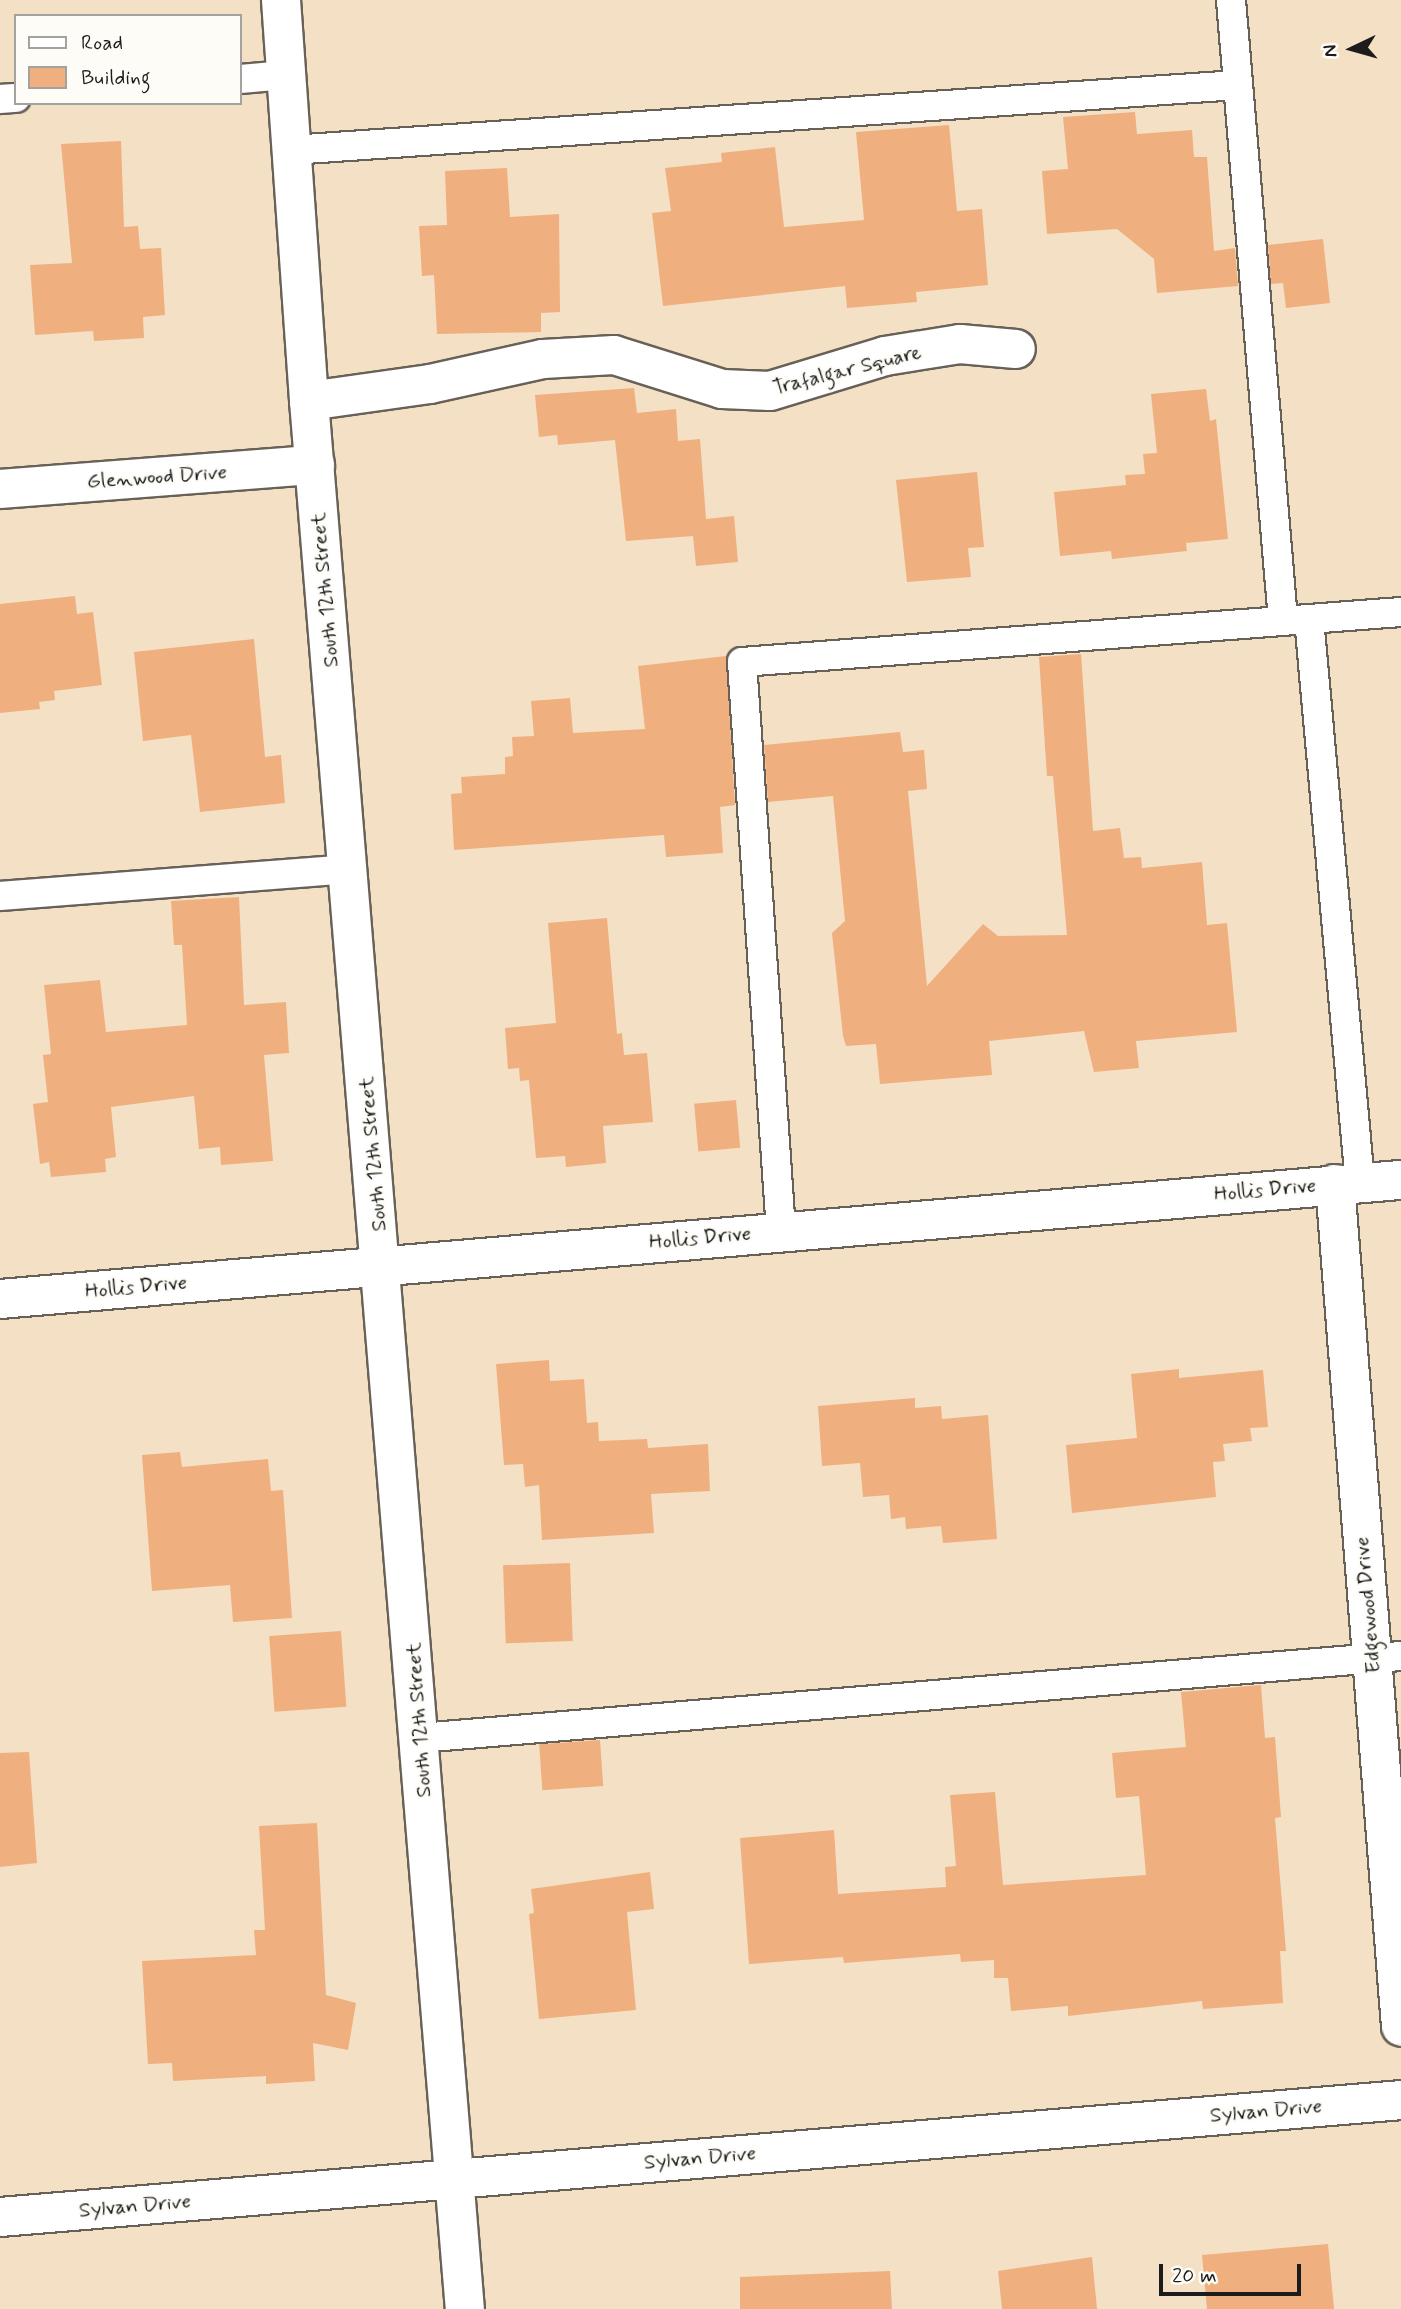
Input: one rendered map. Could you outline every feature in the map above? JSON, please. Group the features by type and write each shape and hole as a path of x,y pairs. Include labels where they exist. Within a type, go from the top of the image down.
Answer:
{"street":[{"name":"South 12th Street","path":"281,0 309,401 382,1264 465,2309"},
{"name":"Trafalgar Square","path":"309,401 430,384 543,359 614,355 722,389 770,391 886,356 960,344 1016,349"},
{"name":"Glenwood Drive","path":"0,489 315,465"},
{"name":"Hollis Drive","path":"0,1299 382,1264 1401,1180"},
{"name":"Edgewood Drive","path":"1348,1184 1387,1657 1401,2026"},
{"name":"Sylvan Drive","path":"0,2217 1401,2100"}],"lane":[{"path":"1231,0 1296,620 1348,1184"},
{"path":"242,79 286,75"},
{"path":"291,150 1238,85"},
{"path":"781,1231 742,662 1401,612"},
{"path":"0,896 349,869"},
{"path":"420,1738 1387,1657"}],"building":[{"path":"1135,112 1137,134 1192,130 1194,157 1207,157 1214,251 1235,248 1238,286 1157,293 1154,259 1117,229 1047,234 1042,171 1068,169 1063,117"},
{"path":"949,125 957,211 982,209 988,285 916,292 917,302 847,308 845,286 663,306 652,213 671,211 665,168 722,162 721,153 775,147 784,227 864,220 856,132"},
{"path":"121,141 124,227 138,226 140,249 161,248 165,315 143,317 144,338 94,341 93,331 35,335 30,265 72,263 61,144"},
{"path":"507,168 510,217 559,214 560,312 541,313 541,332 437,334 434,275 422,276 419,226 447,225 445,171"},
{"path":"1323,239 1330,303 1286,308 1283,283 1271,284 1268,245"},
{"path":"634,388 637,413 676,409 678,441 700,439 706,519 734,516 738,562 696,566 693,536 626,541 615,440 558,445 557,435 539,437 535,395"},
{"path":"1206,389 1210,421 1216,419 1228,539 1186,543 1187,551 1112,559 1111,551 1060,556 1054,492 1126,485 1125,475 1145,474 1143,454 1157,453 1151,394"},
{"path":"977,472 984,547 968,548 971,577 907,582 896,480"},
{"path":"75,596 77,614 93,612 102,685 54,691 55,700 39,702 40,709 0,713 0,604"},
{"path":"254,639 265,757 281,755 285,803 200,812 191,735 143,741 134,652"},
{"path":"1081,654 1093,831 1120,828 1124,858 1141,857 1142,868 1202,862 1207,925 1227,923 1237,1032 1136,1041 1139,1068 1094,1072 1084,1031 989,1041 992,1075 880,1084 876,1044 846,1046 843,1036 832,933 845,921 833,796 768,802 764,745 900,732 903,752 924,750 927,789 908,791 927,986 983,924 998,936 1067,935 1053,776 1047,776 1039,657"},
{"path":"726,656 735,805 720,807 723,853 666,857 664,835 454,850 451,794 462,793 461,777 505,774 505,757 513,756 512,737 534,736 531,701 570,698 573,733 645,729 638,666"},
{"path":"239,897 244,1005 286,1002 289,1053 264,1055 273,1161 221,1165 220,1147 199,1149 194,1096 111,1107 116,1157 105,1159 106,1172 51,1177 49,1162 40,1164 33,1104 48,1102 43,1055 51,1054 44,985 100,980 106,1032 187,1025 182,945 174,945 171,901"},
{"path":"607,918 617,1034 622,1033 624,1055 647,1053 653,1122 603,1126 606,1163 566,1167 565,1156 536,1158 529,1080 520,1081 519,1068 508,1069 505,1028 556,1023 548,923"},
{"path":"736,1100 740,1148 698,1151 694,1104"},
{"path":"549,1360 550,1381 584,1379 587,1423 598,1422 599,1441 647,1439 648,1448 708,1444 710,1491 651,1494 654,1533 542,1540 539,1485 525,1487 523,1464 504,1465 496,1364"},
{"path":"1179,1369 1179,1378 1263,1370 1268,1427 1250,1428 1252,1441 1223,1444 1225,1461 1213,1462 1216,1497 1072,1513 1066,1445 1137,1438 1131,1374"},
{"path":"915,1398 915,1408 941,1406 942,1419 988,1415 997,1539 943,1543 941,1526 906,1529 905,1517 891,1519 889,1495 863,1497 860,1463 822,1466 818,1406"},
{"path":"180,1452 182,1467 268,1459 271,1491 283,1490 292,1618 233,1622 230,1585 152,1591 142,1455"},
{"path":"570,1563 573,1641 506,1643 503,1565"},
{"path":"341,1631 346,1707 274,1712 269,1636"},
{"path":"1261,1685 1265,1738 1275,1737 1281,1817 1275,1818 1286,1951 1280,1951 1283,2003 1203,2009 1202,2001 1068,2016 1068,2006 1011,2011 1008,1978 994,1978 994,1960 961,1962 960,1954 844,1963 843,1957 749,1964 740,1838 834,1830 838,1894 946,1887 945,1867 956,1866 950,1795 995,1792 1003,1885 1146,1875 1139,1796 1116,1798 1112,1753 1186,1747 1181,1692"},
{"path":"600,1740 603,1786 542,1790 539,1744"},
{"path":"29,1752 37,1863 0,1867 0,1753"},
{"path":"317,1823 326,1995 356,2003 348,2050 313,2043 315,2081 266,2084 266,2076 173,2081 172,2063 148,2064 142,1961 256,1955 254,1930 265,1930 259,1826"},
{"path":"650,1872 654,1909 627,1912 636,2010 539,2019 529,1914 534,1913 531,1889"},
{"path":"1328,2244 1334,2309 1207,2309 1202,2255"},
{"path":"1092,2257 1097,2309 1002,2309 998,2271"},
{"path":"890,2271 892,2309 740,2309 740,2277"}]}
